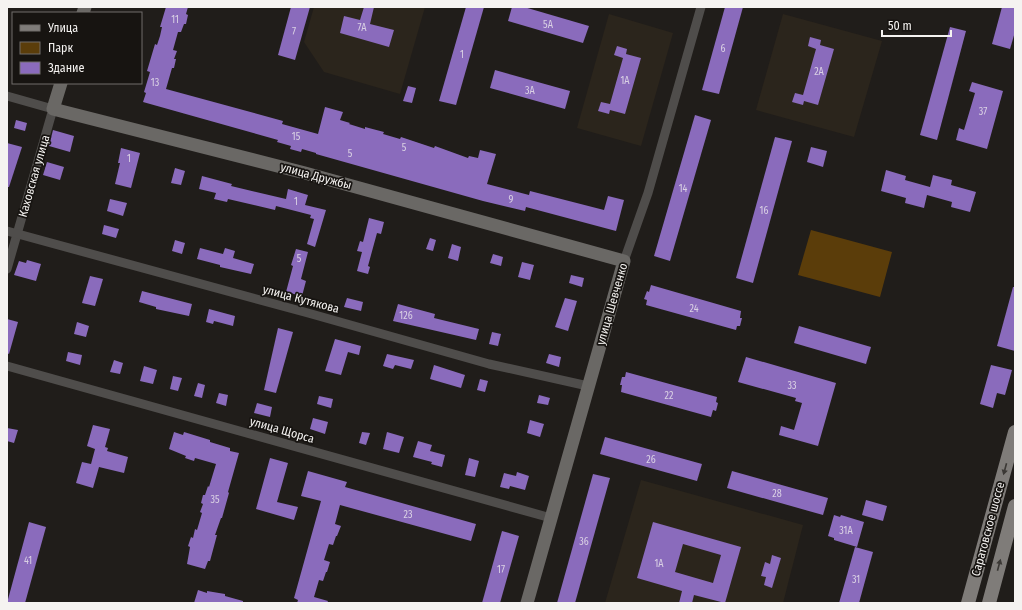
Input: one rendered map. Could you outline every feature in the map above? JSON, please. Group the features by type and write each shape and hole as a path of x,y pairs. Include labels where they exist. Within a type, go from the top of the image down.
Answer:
{"main road":[{"name":"Саратовское шоссе","path":"968,603 1015,432"},
{"name":"Саратовское шоссе","path":"989,603 1015,506"}],"street":[{"name":"улица Шевченко","path":"527,603 624,260 648,192 701,7"},
{"name":"Каховская улица","path":"7,269 52,109 61,84"},
{"name":"улица Дружбы","path":"7,96 52,109 305,173 624,260"},
{"name":"улица Кутякова","path":"7,231 489,364 588,386"},
{"name":"улица Щорса","path":"7,366 551,518"}],"shaded area":[{"path":"314,7 425,7 400,94 324,72 304,42"},
{"path":"609,14 673,33 641,146 577,128"},
{"path":"783,14 882,41 854,137 756,110"},
{"path":"641,480 803,525 783,603 605,603"}],"green space":[{"path":"811,230 892,252 880,297 798,275"}],"building":[{"path":"166,7 188,7 186,14 188,15 186,24 184,24 181,32 178,32 173,50 177,51 174,59 176,59 166,89 283,121 282,124 318,134 325,107 343,112 340,120 350,123 349,124 365,129 365,127 384,132 383,134 400,139 401,137 434,148 435,146 468,158 469,156 478,158 480,150 496,154 487,184 529,195 530,191 604,210 608,196 624,200 616,231 526,207 525,211 483,201 302,149 301,152 290,149 291,146 277,142 278,140 143,102 146,93 144,92 150,72 147,71 155,44 157,45 160,36 162,27 160,27"},
{"path":"291,7 310,7 295,60 278,55"},
{"path":"364,7 374,7 370,24 394,30 389,47 340,33 344,16 360,20"},
{"path":"466,7 484,7 456,105 439,101"},
{"path":"512,7 524,7 589,26 583,43 508,21"},
{"path":"725,7 743,7 719,94 702,90"},
{"path":"1002,7 1015,7 1015,32 1010,49 992,44"},
{"path":"950,27 966,31 937,140 920,135"},
{"path":"810,37 821,40 820,45 834,49 818,105 804,101 803,105 792,102 795,93 803,95 816,49 808,46"},
{"path":"617,46 627,49 626,54 641,58 625,114 610,110 609,114 598,111 601,102 610,104 623,58 614,55"},
{"path":"495,70 570,91 565,109 490,88"},
{"path":"972,82 1003,91 987,149 956,140 959,128 964,130 975,93 969,91"},
{"path":"408,86 416,88 412,103 403,101"},
{"path":"695,115 711,120 670,261 654,256"},
{"path":"16,120 27,123 25,131 14,128"},
{"path":"53,130 74,136 70,152 49,146"},
{"path":"775,137 792,141 753,283 736,278"},
{"path":"7,143 22,147 9,187 7,187"},
{"path":"811,147 827,151 823,167 807,162"},
{"path":"121,148 140,153 131,188 115,184 120,163 118,163"},
{"path":"47,162 64,167 60,180 43,175"},
{"path":"175,168 185,171 181,185 171,183"},
{"path":"886,170 906,176 905,180 930,187 933,175 952,180 951,185 976,192 970,212 951,207 952,202 927,195 924,208 905,203 906,198 881,191"},
{"path":"202,176 232,184 231,186 286,199 288,189 308,195 305,205 326,210 315,247 307,244 314,219 310,218 311,215 276,206 275,210 228,199 227,202 214,199 216,193 199,189"},
{"path":"110,199 127,203 123,216 107,211"},
{"path":"369,218 384,222 381,234 377,233 368,266 370,267 368,274 357,271 362,252 357,251 360,241 363,242"},
{"path":"104,225 119,229 116,238 102,234"},
{"path":"430,238 436,240 433,251 426,249"},
{"path":"175,240 185,243 182,254 172,251"},
{"path":"452,244 461,247 458,261 448,258"},
{"path":"200,248 223,254 225,248 235,251 233,258 254,264 251,274 220,267 220,265 197,259"},
{"path":"296,249 308,252 301,279 306,281 302,296 286,292 293,266 291,265"},
{"path":"493,254 503,257 501,266 490,263"},
{"path":"27,260 41,264 36,281 14,275 19,261 26,263"},
{"path":"522,262 534,265 530,280 518,277"},
{"path":"571,275 584,278 582,287 569,283"},
{"path":"90,276 103,279 95,306 82,303"},
{"path":"651,285 741,311 740,318 742,318 740,326 737,326 736,330 646,305 647,300 644,299 647,291 649,292"},
{"path":"1013,287 1015,287 1015,351 997,346"},
{"path":"142,291 192,304 189,316 156,309 156,307 139,302"},
{"path":"347,298 363,302 361,311 344,307"},
{"path":"565,298 577,301 568,331 555,327"},
{"path":"398,304 435,314 434,318 479,329 476,340 393,321"},
{"path":"209,309 235,316 233,326 214,321 213,324 206,322"},
{"path":"7,319 18,322 9,354 7,353"},
{"path":"77,322 89,326 86,337 74,334"},
{"path":"799,326 871,347 866,364 794,343"},
{"path":"278,328 293,332 276,393 264,390"},
{"path":"492,332 501,334 498,346 489,344"},
{"path":"335,339 361,346 359,355 348,352 341,375 325,371"},
{"path":"68,352 82,355 80,365 66,361"},
{"path":"387,354 414,360 411,369 395,365 393,369 383,366"},
{"path":"549,354 561,357 559,367 546,363"},
{"path":"746,357 836,383 818,446 779,435 781,426 794,430 802,403 795,401 796,398 738,382"},
{"path":"114,360 123,363 120,374 110,372"},
{"path":"434,365 465,375 461,388 430,379"},
{"path":"991,365 1012,370 1005,395 997,393 993,408 980,404"},
{"path":"144,366 157,370 153,384 140,381"},
{"path":"626,372 717,397 716,402 718,403 716,411 713,410 711,417 621,392 622,385 620,385 622,377 625,377"},
{"path":"173,376 182,378 178,391 170,389"},
{"path":"480,379 488,381 485,392 477,390"},
{"path":"198,383 205,385 202,398 194,396"},
{"path":"219,393 228,395 226,406 216,403"},
{"path":"539,395 550,398 548,405 537,403"},
{"path":"319,396 333,399 331,408 317,404"},
{"path":"257,403 272,407 270,417 254,413"},
{"path":"313,418 328,422 325,434 310,429"},
{"path":"530,420 544,424 540,437 527,433"},
{"path":"93,425 110,429 105,447 108,448 107,451 128,457 124,473 99,467 93,488 76,483 82,462 91,464 95,449 87,446"},
{"path":"7,428 18,430 14,443 7,441"},
{"path":"174,432 183,435 184,432 210,440 210,442 230,448 230,451 239,453 222,518 215,535 217,535 210,561 208,561 205,569 187,564 190,547 188,546 191,537 193,538 195,529 197,530 202,513 200,512 203,504 201,503 203,495 205,495 208,486 209,487 216,464 195,458 194,461 169,449"},
{"path":"362,432 370,433 366,445 359,443"},
{"path":"387,432 404,437 399,453 383,449"},
{"path":"605,437 702,464 697,481 600,454"},
{"path":"418,441 432,445 430,451 445,455 442,467 431,464 432,462 413,457"},
{"path":"270,458 288,463 277,502 298,507 294,520 256,509"},
{"path":"469,458 479,461 475,477 465,475"},
{"path":"308,471 347,482 345,487 476,524 471,541 340,505 335,524 341,526 333,545 329,544 324,560 330,562 323,581 319,580 314,597 328,601 327,603 297,603 298,600 294,598 321,501 301,496"},
{"path":"732,471 828,498 823,515 727,488"},
{"path":"517,472 529,476 525,490 510,486 509,489 500,487 504,473 516,476"},
{"path":"593,474 610,478 575,603 557,603"},
{"path":"866,500 887,506 883,521 862,515"},
{"path":"834,515 840,517 841,515 864,522 857,547 834,540 834,538 828,536"},
{"path":"29,522 46,527 25,603 7,603"},
{"path":"653,522 741,547 725,603 694,595 692,603 679,603 682,591 637,578","holes":["683,544 721,555 713,583 675,572"]},
{"path":"502,531 519,536 500,603 482,603"},
{"path":"855,547 873,552 859,603 839,603"},
{"path":"772,555 781,558 772,588 764,585 766,577 761,576 765,562 770,564"},
{"path":"198,590 207,593 207,591 225,594 225,596 243,601 243,603 194,603"}]}
